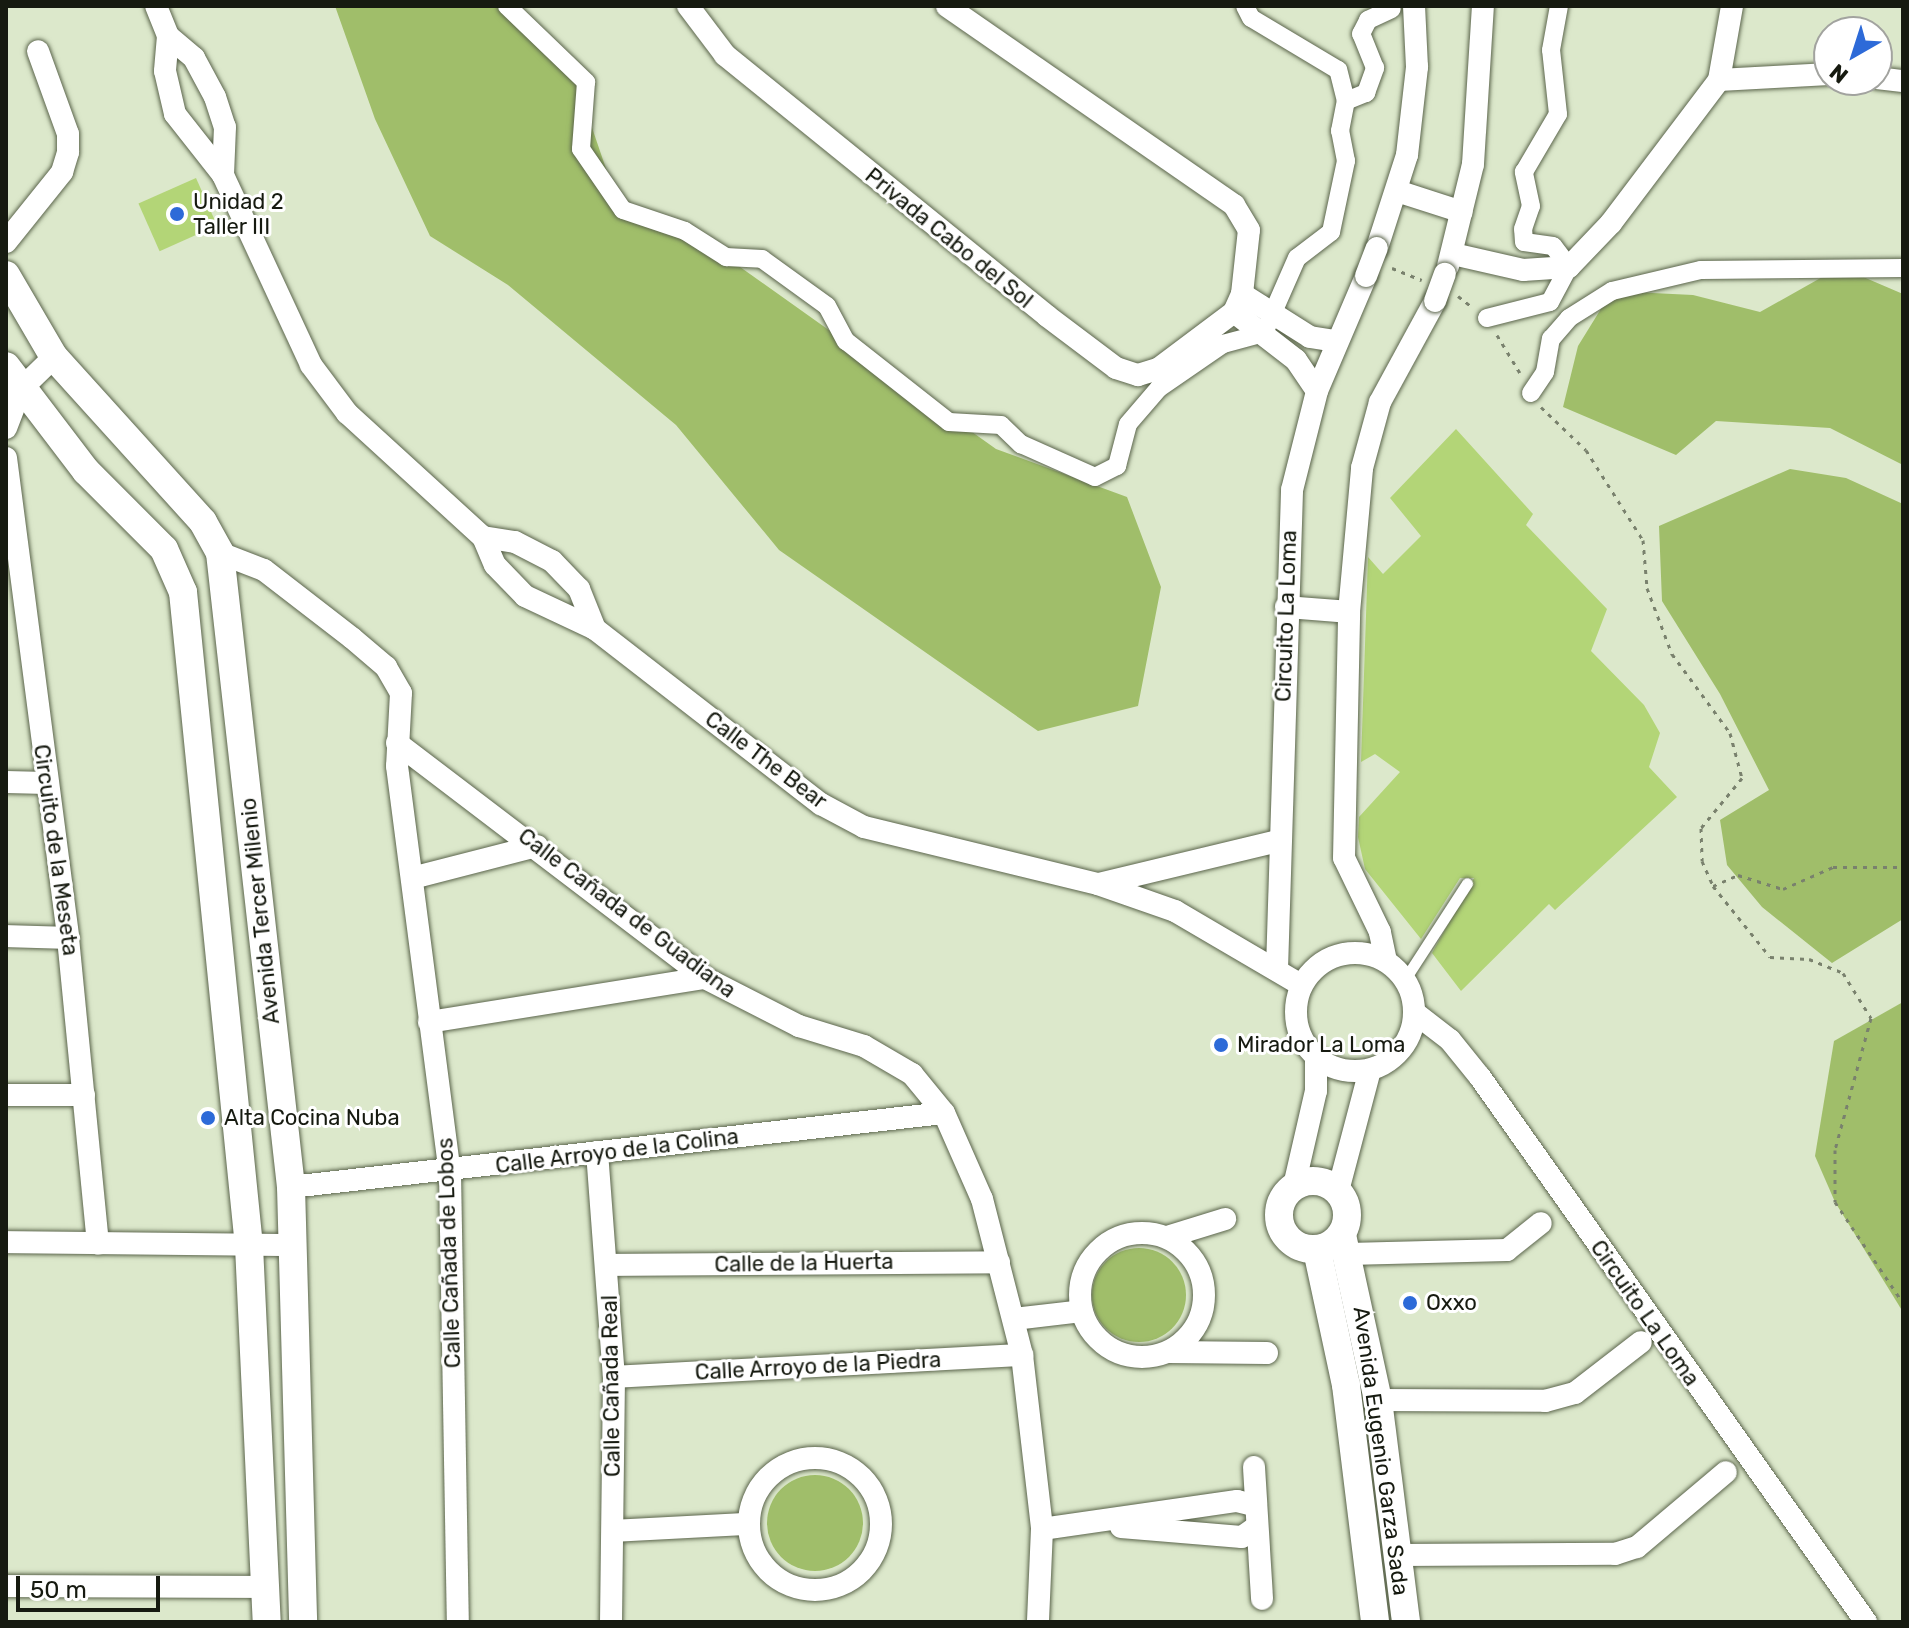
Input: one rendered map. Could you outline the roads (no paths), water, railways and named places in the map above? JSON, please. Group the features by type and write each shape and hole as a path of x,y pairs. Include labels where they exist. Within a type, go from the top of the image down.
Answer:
{"street":[{"name":"Calle The Bear","path":"156,6 168,36 165,71 175,114 223,175 311,365 347,413 483,537 495,565 525,596 595,629 821,804 864,827 1098,884 1175,911 1301,985"},
{"path":"507,6 586,82 581,149 623,210 685,231 726,257 762,259 827,306 846,341 949,422 1001,425 1021,444 1095,477 1117,466 1128,424 1159,388 1223,344 1270,324 1297,258 1331,232 1346,161 1340,131 1346,101 1338,70 1251,18 1245,6"},
{"name":"Privada Cabo del Sol","path":"688,6 725,55 1116,368 1138,375 1158,369 1238,303"},
{"path":"947,6 1234,205 1249,230 1238,303 1270,324 1334,341"},
{"path":"1386,961 1380,932 1344,858 1349,612 1362,468 1380,402 1443,281 1462,212 1475,149 1483,6"},
{"path":"1559,6 1551,50 1558,114 1524,172 1531,206 1523,229 1524,242 1553,246 1569,267"},
{"path":"1487,318 1550,302 1561,290 1569,267 1611,223 1719,80 1732,6"},
{"path":"1346,101 1366,93 1375,68 1361,34 1368,20 1403,8"},
{"name":"Circuito La Loma","path":"1277,969 1278,841 1292,490 1317,391 1334,341 1376,263 1397,191 1417,67 1403,8"},
{"name":"Calle The Bear","path":"168,36 194,58 215,97 225,127 223,175"},
{"path":"6,242 62,172 68,152 68,134 38,51"},
{"path":"1719,80 1813,75"},
{"path":"1397,191 1462,212"},
{"path":"1443,281 1569,267"},
{"path":"1531,393 1545,372 1551,339 1569,318 1612,291 1701,270 1903,268"},
{"name":"Avenida Tercer Milenio","path":"6,275 54,357 203,522 220,553 291,1187 303,1531 303,1622"},
{"path":"1561,290 1569,318"},
{"path":"1270,324 1317,391"},
{"path":"13,378 54,357"},
{"path":"6,428 13,378"},
{"path":"13,378 86,471 176,567 249,1246 266,1534 267,1622"},
{"name":"Circuito de la Meseta","path":"6,458 68,938 98,1244"},
{"path":"483,537 515,542 552,561 579,589 595,629"},
{"path":"220,553 264,570 386,667 401,693 397,743"},
{"path":"1286,607 1349,612"},
{"name":"Calle Cañada de Guadiana","path":"397,743 537,846 705,978 799,1026 864,1046 912,1074 944,1113 966,1152 999,1262 1022,1355 1042,1529 1038,1622"},
{"name":"Calle Cañada de Lobos","path":"397,743 416,877 429,1022 450,1173 458,1622"},
{"path":"6,782 47,783"},
{"name":"Calle The Bear","path":"1098,884 1278,841"},
{"path":"416,877 537,846"},
{"path":"211,913 259,912"},
{"path":"6,936 68,938"},
{"path":"1316,1058 1341,1070 1370,1070 1402,1049 1415,1013 1405,979 1386,961 1363,953 1339,954 1317,966 1301,985 1296,1024 1316,1058 1316,1091 1294,1186 1278,1212 1280,1227 1302,1248 1317,1250 1345,1244 1507,1250 1541,1223"},
{"path":"429,1022 705,978"},
{"name":"Circuito La Loma","path":"1415,1013 1450,1040 1480,1077 1866,1622"},
{"path":"1345,1244 1348,1220 1338,1191 1370,1070"},
{"path":"6,1095 84,1095"},
{"name":"Calle Arroyo de la Colina","path":"291,1187 450,1173 597,1152 944,1113"},
{"name":"Calle Cañada Real","path":"597,1152 608,1265 614,1377 611,1622"},
{"path":"1294,1186 1317,1181 1338,1191"},
{"path":"1225,1219 1167,1237 1138,1233 1109,1241 1084,1272 1082,1311 1106,1346 1126,1356 1169,1352 1267,1353"},
{"path":"1167,1237 1197,1264 1205,1303 1186,1340 1169,1352"},
{"path":"6,1242 295,1245"},
{"name":"Avenida Eugenio Garza Sada","path":"1345,1244 1378,1400 1369,1445 1375,1622"},
{"name":"Avenida Eugenio Garza Sada","path":"1317,1250 1399,1555 1406,1622"},
{"name":"Calle de la Huerta","path":"608,1265 999,1262"},
{"path":"1014,1319 1082,1311"},
{"path":"1378,1400 1545,1401 1575,1393 1641,1342"},
{"name":"Calle Arroyo de la Piedra","path":"614,1377 1022,1355"},
{"path":"804,1458 824,1458 861,1476 879,1506 882,1525 878,1545 858,1576 817,1591 771,1574 751,1543 748,1524 752,1502 772,1473 804,1458"},
{"path":"1254,1467 1253,1505 1262,1599"},
{"path":"1399,1555 1615,1554 1637,1547 1726,1472"},
{"path":"1042,1529 1237,1501 1253,1505"},
{"path":"613,1531 748,1524"},
{"path":"1084,1524 1242,1537 1255,1528"},
{"path":"266,1534 303,1531"},
{"path":"6,1586 267,1587"}],"lane":[{"path":"1405,979 1467,883"}],"place":[{"name":"Unidad 2 Taller III","path":"177,214"},
{"name":"Mirador La Loma","path":"1221,1045"},
{"name":"Alta Cocina Nuba","path":"208,1118"},
{"name":"Oxxo","path":"1410,1303"}]}
